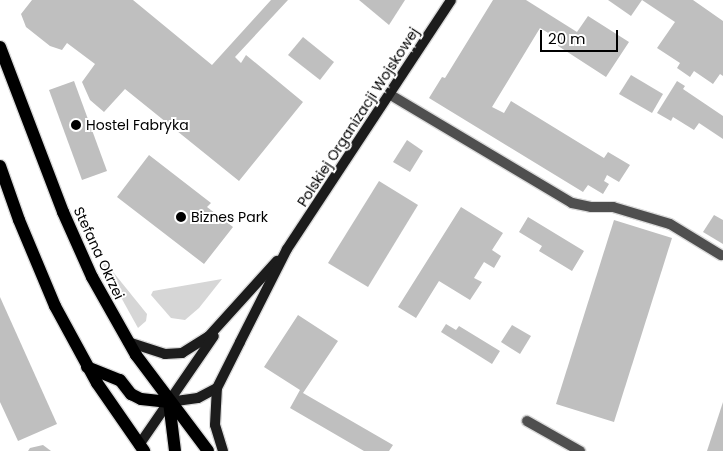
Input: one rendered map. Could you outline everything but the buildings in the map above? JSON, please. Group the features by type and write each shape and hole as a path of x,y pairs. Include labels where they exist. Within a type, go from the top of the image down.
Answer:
{"main road":[{"name":"Stefana Okrzei","path":"0,47 78,248 128,342 169,402 208,451"},
{"path":"0,166 36,264 87,366 141,448"},
{"path":"87,366 120,380 131,394 141,400 169,402 175,451"}],"street":[{"name":"Polskiej Organizacji Wojskowej","path":"223,451 216,425 217,388 287,249 451,0"},
{"name":"Polskiej Organizacji Wojskowej","path":"128,342 160,353 182,353 208,337 225,321 287,249"},
{"name":"Polskiej Organizacji Wojskowej","path":"141,448 169,402 225,321"},
{"path":"169,402 198,398 217,388"}],"lane":[{"path":"389,94 572,203 621,209 670,224 721,255"},
{"path":"528,421 580,451"}],"shaded area":[{"path":"105,262 147,314 146,321 138,328 102,263"},
{"path":"222,279 199,308 185,320 171,318 151,295 153,291"}],"place":[{"name":"Hostel Fabryka","path":"76,125"},
{"name":"Biznes Park","path":"181,217"}]}
